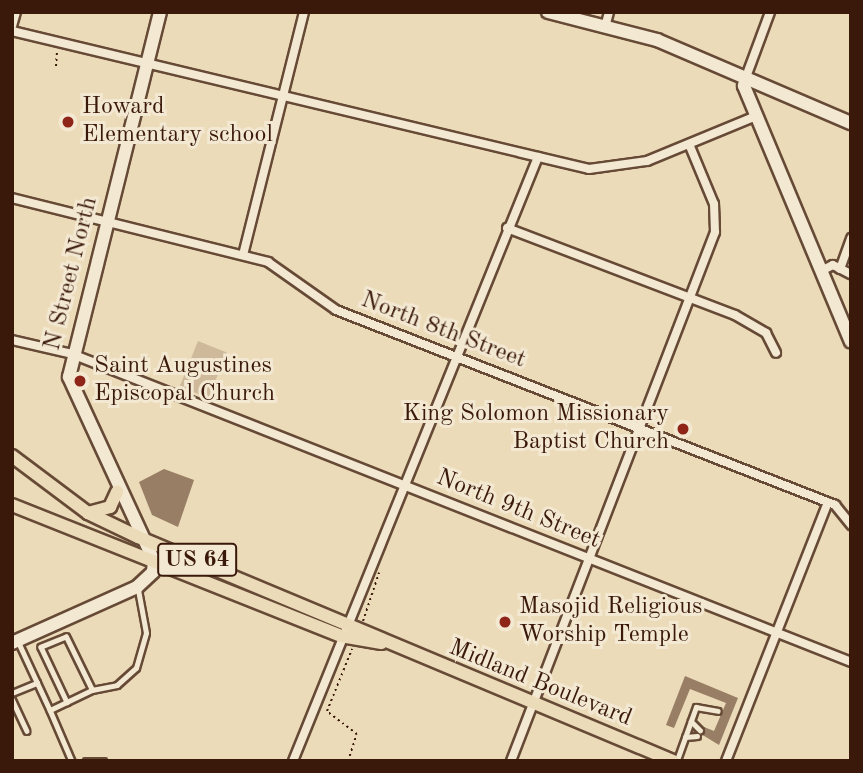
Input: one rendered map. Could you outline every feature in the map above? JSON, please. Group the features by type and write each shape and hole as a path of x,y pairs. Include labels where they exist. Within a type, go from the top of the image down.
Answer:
{"main road":[{"name":"Midland Boulevard","path":"12,456 88,513 138,537 347,620 392,645 675,761"},
{"path":"88,513 110,507 117,492"},
{"name":"US 64","path":"12,505 153,561"},
{"name":"Midland Boulevard","path":"153,561 341,636 392,645"}],"street":[{"path":"12,26 16,12"},
{"name":"N Street North","path":"153,561 138,537 69,382 72,354 160,12"},
{"path":"243,255 304,12"},
{"path":"548,12 657,40 851,123"},
{"path":"605,27 609,12"},
{"path":"770,12 746,77 756,116 851,342"},
{"path":"12,31 538,158 609,170 689,144 756,116"},
{"path":"511,761 716,228 714,204 689,144"},
{"path":"293,761 347,620 538,158"},
{"name":"North 8th Street","path":"12,198 243,255 278,268 326,305 828,502 851,525"},
{"path":"507,228 691,297 755,325 776,353"},
{"path":"840,269 851,238"},
{"path":"821,271 840,269 851,274"},
{"name":"North 9th Street","path":"12,340 72,354 851,662"},
{"path":"726,761 828,502"},
{"path":"15,642 137,587 150,577 153,561"}],"lane":[{"path":"50,710 92,690 117,685 136,668 146,633 137,587"},
{"path":"41,630 48,644"},
{"path":"67,702 41,647 66,636 92,690"},
{"path":"15,642 50,710 72,761"},
{"path":"12,693 37,683"},
{"path":"12,699 27,731"},
{"path":"675,761 696,707 718,711"},
{"path":"691,721 698,727"},
{"path":"685,737 694,737"},
{"path":"86,761 104,761"}],"path":[{"path":"327,710 357,734 348,761"}],"shaded area":[{"path":"198,341 227,353 208,398 180,386"}],"building":[{"path":"164,469 194,480 178,527 152,515 139,482"},
{"path":"685,676 738,698 719,745 701,734 704,727 714,731 726,703 690,689 674,728 666,725"}],"place":[{"name":"Howard Elementary school","path":"68,122"},
{"name":"Saint Augustines Episcopal Church","path":"80,381"},
{"name":"King Solomon Missionary Baptist Church","path":"683,429"},
{"name":"Masojid Religious Worship Temple","path":"505,622"}]}
